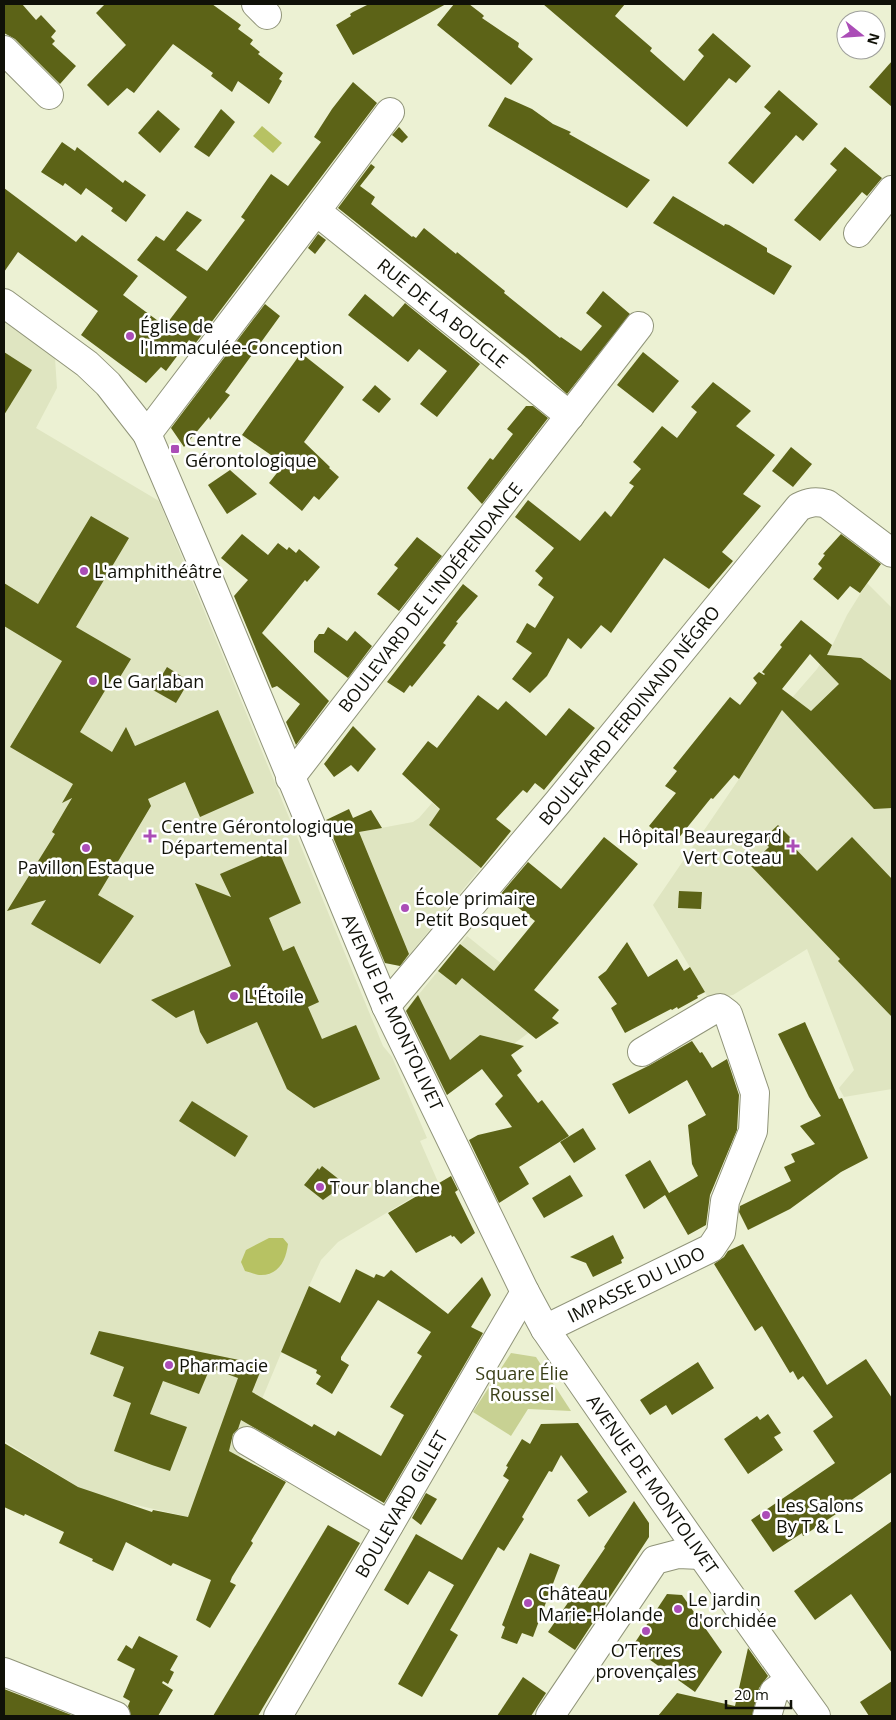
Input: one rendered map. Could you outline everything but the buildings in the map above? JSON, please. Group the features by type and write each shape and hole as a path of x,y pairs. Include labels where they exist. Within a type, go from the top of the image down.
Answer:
{"street":[{"path":"4,50 49,95"},
{"path":"147,434 390,112"},
{"path":"858,233 892,190"},
{"name":"RUE DE LA BOUCLE","path":"316,210 570,416"},
{"name":"AVENUE DE MONTOLIVET","path":"4,303 87,364 108,384 147,434 386,1006 525,1292 545,1329 670,1511 816,1716"},
{"name":"BOULEVARD DE L'INDÉPENDANCE","path":"290,778 639,326"},
{"name":"BOULEVARD FERDINAND NÉGRO","path":"386,1006 564,794 799,507 808,503 818,502 827,504 892,553"},
{"name":"IMPASSE DU LIDO","path":"545,1329 711,1248 721,1233 725,1201 753,1131 756,1093 728,1014 720,1008 713,1010 642,1052"},
{"name":"BOULEVARD GILLET","path":"278,1716 525,1292"},
{"path":"246,1441 389,1525"},
{"path":"550,1716 655,1560 670,1511"},
{"path":"655,1560 678,1554 701,1554"},
{"path":"4,1672 116,1716"},
{"path":"767,1716 774,1692 790,1680"}],"shaded area":[{"path":"262,126 282,143 273,153 253,136"},
{"name":"Centre Gérontologique Départemental","path":"4,317 48,349 55,358 57,388 36,428 159,501 383,1046 392,1057 427,1138 420,1141 438,1182 338,1242 321,1260 250,1428 215,1523 110,1499 78,1487 4,1441"},
{"name":"Hôpital Beauregard Vert Coteau","path":"867,583 892,608 892,1089 844,1097 839,1088 854,1070 807,949 733,995 710,1001 653,905 739,779 784,707 817,669"},
{"name":"École primaire Petit Bosquet","path":"432,803 493,853 400,966 384,963 333,837 413,822"},
{"name":"École primaire Petit Bosquet","path":"467,936 559,1010 446,1095 405,1011"},
{"path":"269,1238 283,1238 288,1244 280,1266 267,1274 259,1275 245,1271 241,1262 246,1250"}],"green space":[{"name":"Square Élie Roussel","path":"511,1353 536,1357 571,1411 528,1409 511,1436 473,1412"}],"place":[{"name":"Église de l'Immaculée-Conception","path":"130,336"},
{"name":"Centre Gérontologique","path":"175,449"},
{"name":"L'amphithéâtre","path":"84,571"},
{"name":"Le Garlaban","path":"93,681"},
{"name":"Centre Gérontologique Départemental","path":"150,836"},
{"name":"Hôpital Beauregard Vert Coteau","path":"793,846"},
{"name":"Pavillon Estaque","path":"86,848"},
{"name":"École primaire Petit Bosquet","path":"405,908"},
{"name":"L'Étoile","path":"234,996"},
{"name":"Tour blanche","path":"320,1187"},
{"name":"Pharmacie","path":"169,1365"},
{"name":"Les Salons By T & L","path":"766,1515"},
{"name":"Château Marie-Holande","path":"528,1603"},
{"name":"Le jardin d'orchidée","path":"678,1609"},
{"name":"O’Terres provençales","path":"646,1631"}]}
